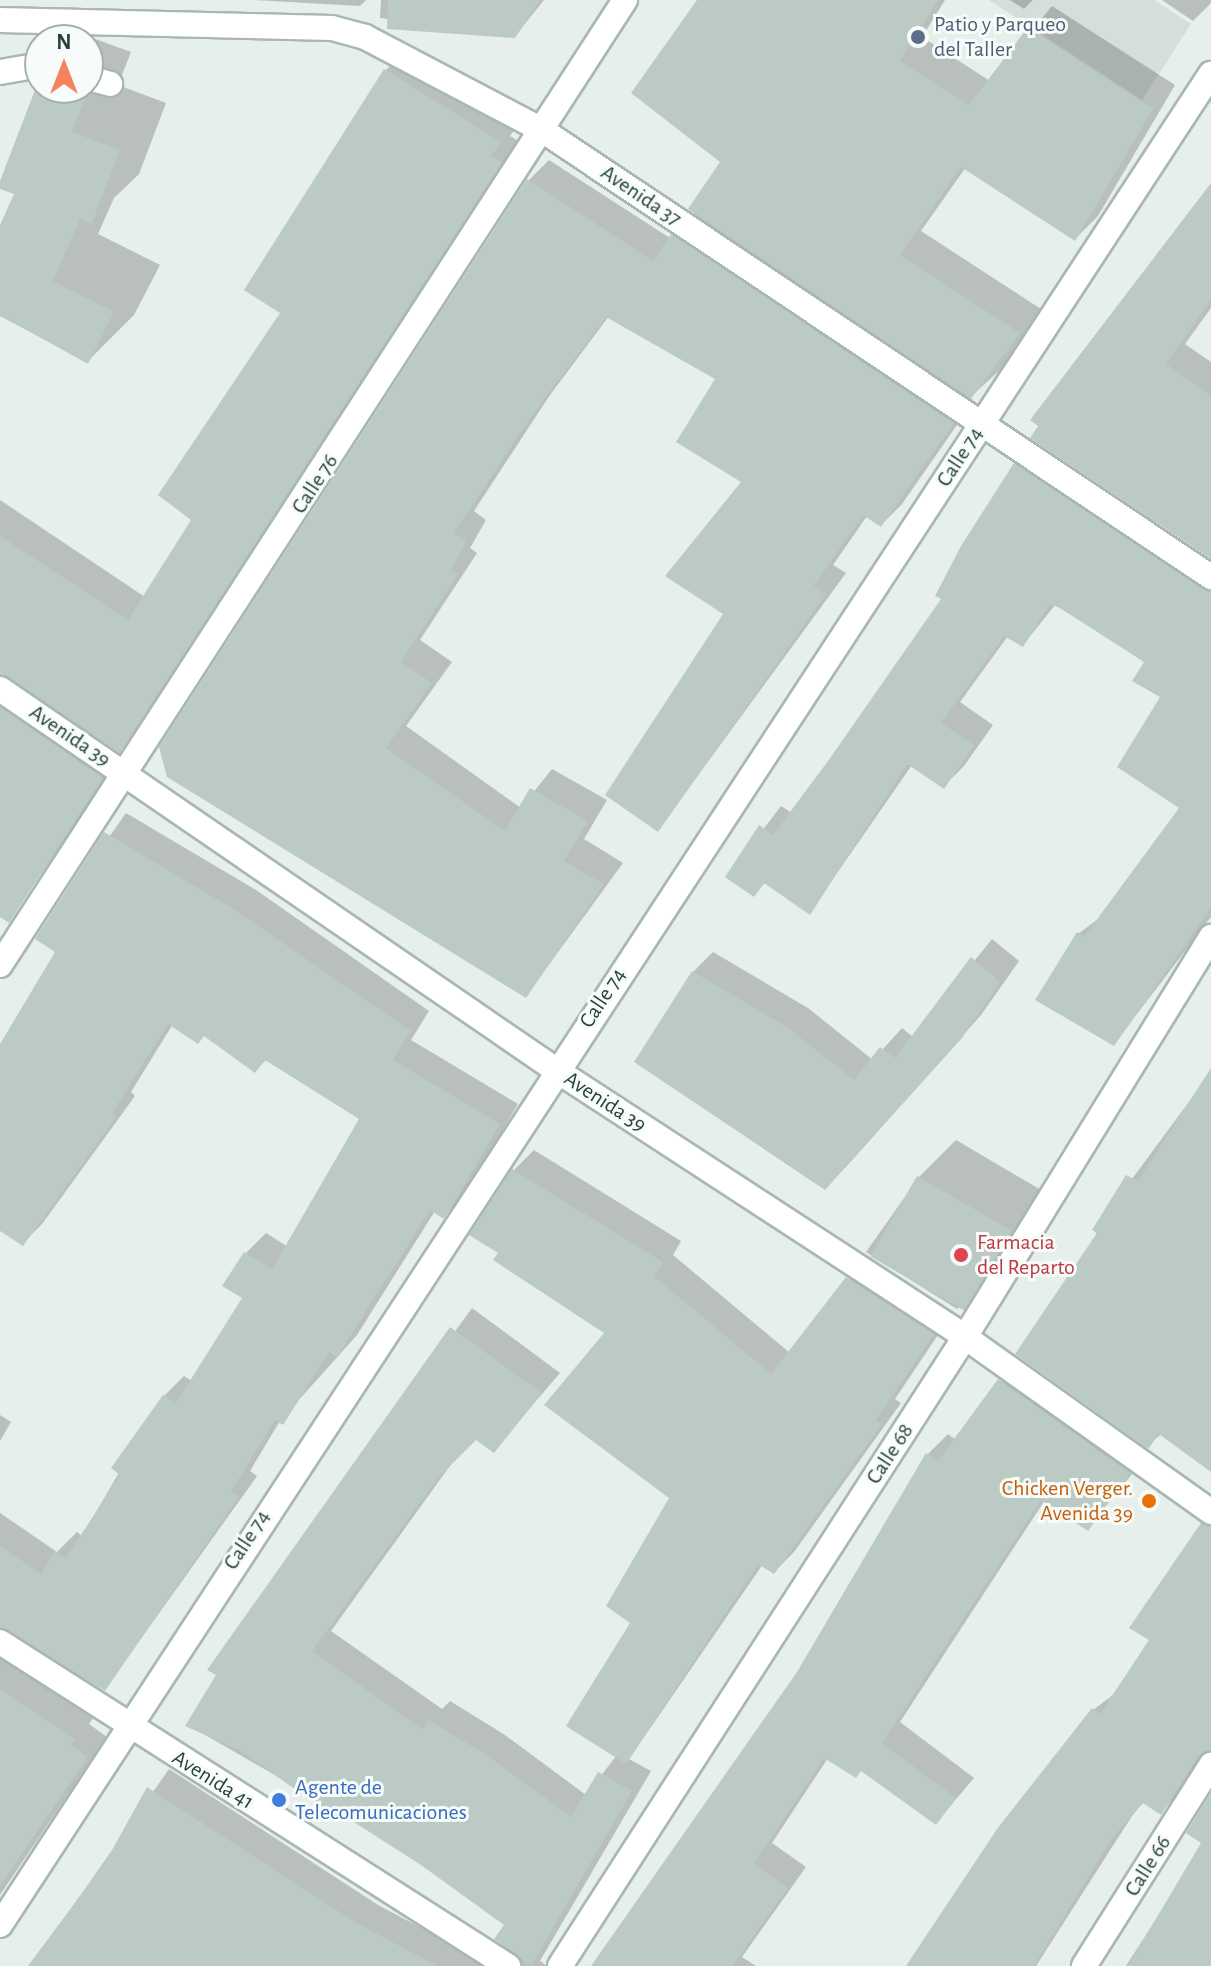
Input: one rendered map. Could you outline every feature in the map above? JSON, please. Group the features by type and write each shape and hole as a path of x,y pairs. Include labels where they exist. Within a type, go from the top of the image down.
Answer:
{"street":[{"name":"Calle 76","path":"0,965 129,775 625,0"},
{"name":"Avenida 37","path":"0,20 349,30 542,130 1211,577"},
{"path":"0,72 24,68"},
{"name":"Calle 74","path":"0,1925 126,1725 1211,74"},
{"name":"Avenida 39","path":"0,689 556,1070 965,1337 1211,1512"},
{"name":"Calle 68","path":"560,1966 965,1337 1211,937"},
{"name":"Avenida 41","path":"0,1642 508,1966"},
{"name":"Calle 66","path":"1084,1966 1211,1765"}],"shaded area":[{"path":"989,0 1154,0 1191,24 1142,100"}],"building":[{"path":"388,0 540,0 515,38 387,29"},
{"path":"697,0 938,0 900,61 969,105 1028,27 1153,109 1075,241 961,167 900,255 1020,333 971,399 688,209 720,162 631,93"},
{"path":"384,69 501,142 491,156 502,163 120,753 0,674 0,536 128,620 191,520 158,495 280,313 244,290"},
{"path":"30,104 83,104 72,132 120,150 92,223 80,219 53,281 114,312 88,364 0,315 0,225 14,194 0,189 0,181"},
{"path":"527,179 653,261 671,234 954,423 881,527 863,515 814,586 826,594 658,832 605,795 723,614 665,576 741,482 676,442 715,379 606,317 530,418 454,533 466,541 451,570 458,574 401,662 432,683 386,748 505,831 530,788 588,821 564,861 604,884 526,998 167,777 159,747"},
{"path":"1211,183 1211,300 1166,364 1211,396 1211,559 1030,438 1038,426 1030,420"},
{"path":"1014,463 1211,592 1211,908 1114,1046 1035,1000 1077,932 1084,937 1179,808 1117,767 1160,697 1132,681 1144,662 1060,608 1050,604 1023,647 1004,636 941,723 974,745 944,789 907,764 810,915 764,883 754,897 725,877 759,825 773,835 828,761 941,599 935,596 961,546"},
{"path":"0,707 103,778 9,923 0,917"},
{"path":"104,832 235,910 411,1031 393,1060 500,1124 444,1219 430,1210 337,1357 329,1352 283,1425 275,1420 231,1491 239,1496 105,1691 0,1627 0,1546 41,1574 55,1551 66,1558 120,1475 111,1468 163,1395 176,1403 242,1298 222,1286 244,1252 272,1269 359,1119 265,1060 255,1073 204,1036 198,1044 168,1024 112,1113 117,1116 23,1246 0,1231 0,1044 55,952 35,939"},
{"path":"971,957 1000,982 962,1038 825,1190 634,1062 692,971 787,1027 854,1080 880,1047 895,1058"},
{"path":"1211,1068 1211,1472 1159,1434 1148,1449 1015,1354 1097,1233 1092,1230 1126,1175 1138,1181"},
{"path":"512,1169 663,1262 654,1276 771,1374 846,1277 934,1334 876,1420 882,1424 774,1574 758,1564 626,1764 566,1726 630,1623 606,1606 669,1498 544,1405 604,1333 493,1260 498,1253 469,1235"},
{"path":"917,1176 1011,1230 965,1311 870,1257"},
{"path":"450,1327 542,1393 494,1453 476,1440 438,1478 312,1651 422,1729 428,1720 485,1754 571,1817 598,1772 632,1791 531,1966 494,1939 504,1925 421,1865 346,1817 342,1822 239,1750 185,1726 216,1675 207,1670"},
{"path":"998,1379 1130,1473 1088,1531 1041,1500 882,1743 956,1798 936,1825 861,1771 856,1778 824,1758 754,1864 788,1888 732,1966 591,1966 797,1672 926,1453 938,1461"},
{"path":"1201,1523 1211,1527 1211,1750 1198,1757 1161,1815 1143,1803 1112,1838 1034,1966 906,1966 997,1829 1092,1708 1100,1714 1149,1640 1129,1628"},
{"path":"0,1689 75,1739 71,1745 88,1757 0,1886"},
{"path":"147,1787 358,1924 438,1966 28,1966 106,1861"},
{"path":"1211,1793 1211,1966 1128,1966 1201,1843 1186,1833"}],"place":[{"name":"Patio y Parqueo del Taller","path":"918,37"},
{"name":"Farmacia del Reparto","path":"961,1255"},
{"name":"Chicken Verger. Avenida 39","path":"1149,1501"},
{"name":"Agente de Telecomunicaciones","path":"279,1800"}]}
